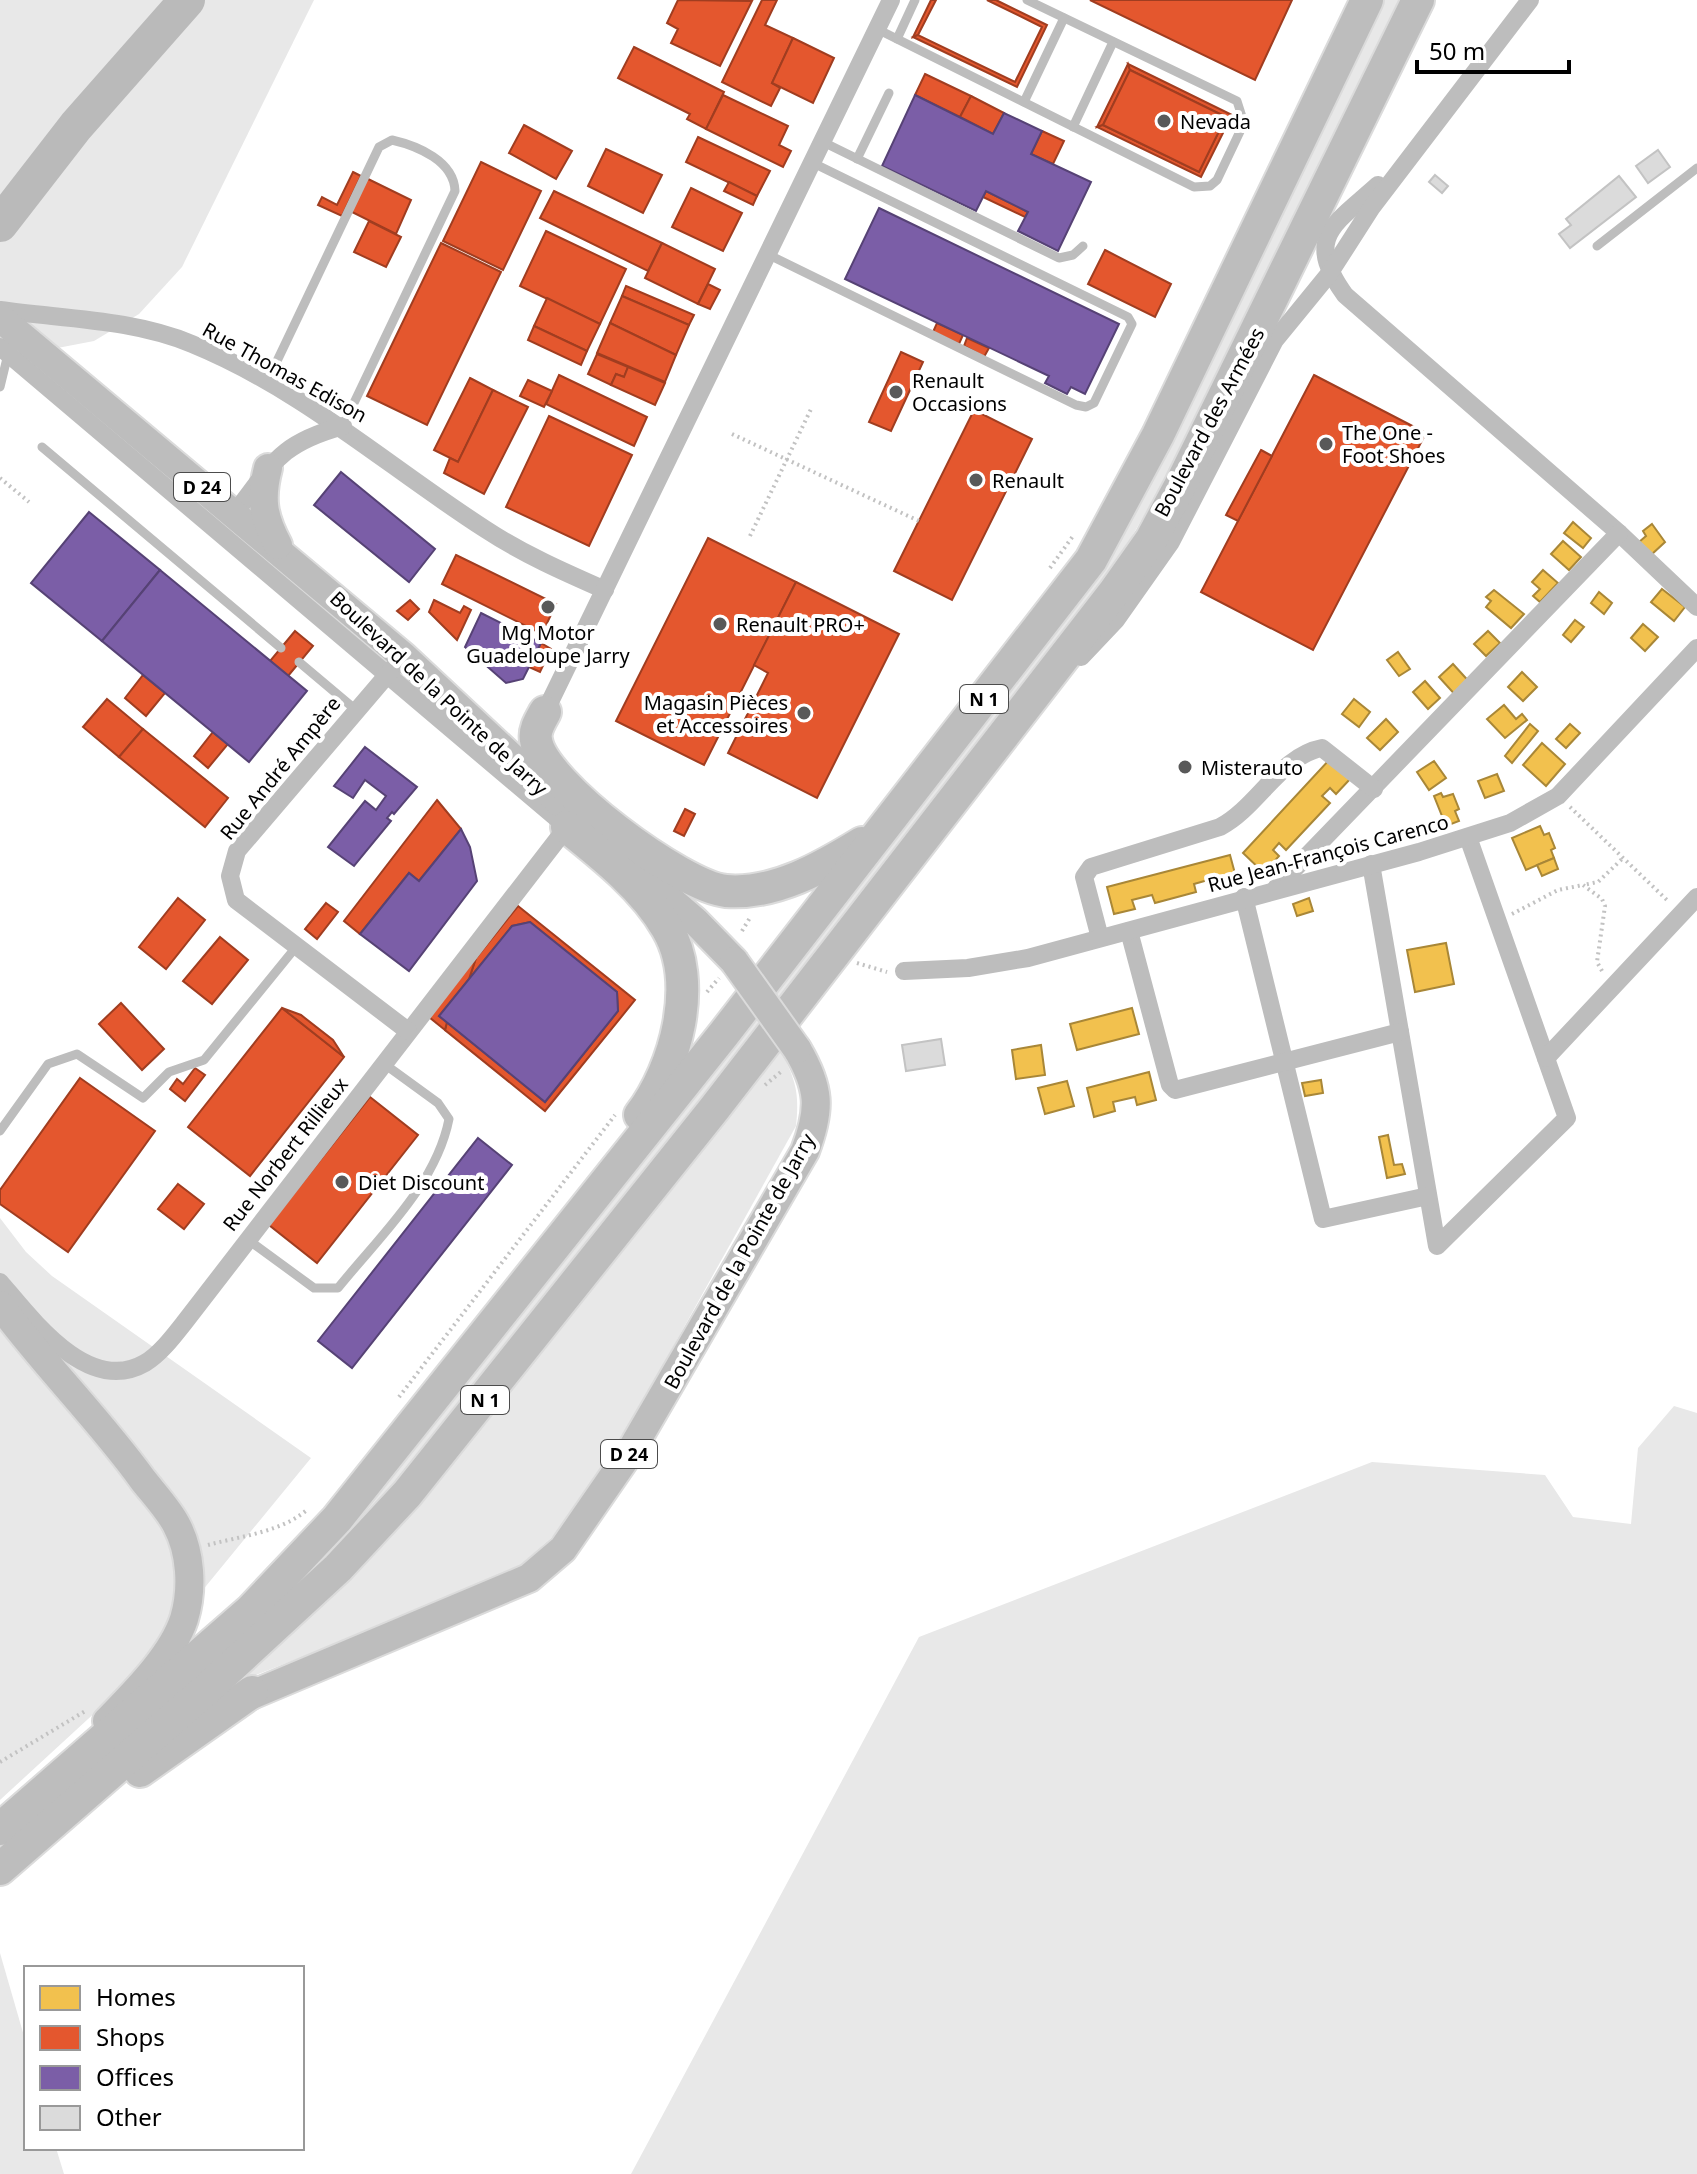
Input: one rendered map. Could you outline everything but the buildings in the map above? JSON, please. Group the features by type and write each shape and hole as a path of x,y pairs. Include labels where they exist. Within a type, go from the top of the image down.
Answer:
{"highway":[{"name":"N 1","path":"0,1829 251,1610 337,1519 491,1329 1091,560 1158,435 1367,0"},
{"name":"N 1","path":"0,1869 274,1627 338,1568 407,1494 695,1134 1002,740 1151,540 1418,0"},
{"path":"545,712 535,731 536,743 544,761 583,801 640,849 695,882 725,891 761,887 816,872 878,833"},
{"path":"491,1329 560,1220 654,1097 675,1039 681,998 678,953 666,927 640,894 567,827"},
{"path":"0,1883 61,1831 173,1746 252,1692"}],"main road":[{"name":"Boulevard de la Pointe de Jarry","path":"0,318 280,549 395,665 695,921 734,961 797,1049 812,1081 817,1102 817,1119 805,1151 630,1452 563,1549 529,1578 381,1647 252,1692 167,1740 75,1800"},
{"path":"268,468 263,485 263,516 280,549"},
{"path":"0,1305 40,1359 132,1464 176,1524 186,1551 191,1582 184,1621 169,1645 113,1715 38,1796"}],"street":[{"path":"545,712 891,0"},
{"name":"Boulevard des Armées","path":"1002,740 1116,620 1171,542 1275,340 1329,274 1372,207 1530,0"},
{"path":"1329,274 1345,295 1619,533 1697,607"},
{"name":"Rue Thomas Edison","path":"0,310 137,327 190,343 343,426 485,529 541,561 605,590"},
{"name":"Boulevard de la Pointe de Jarry","path":"4,350 181,500 395,665 567,827"},
{"path":"181,500 234,514 288,447 307,436 343,426"},
{"path":"1275,888 1619,533"},
{"name":"Rue Jean-François Carenco","path":"904,971 968,968 1028,958 1510,823 1558,796 1697,648"},
{"name":"Rue André Ampère","path":"395,665 237,851 230,876 236,900 408,1031"},
{"path":"1100,938 1084,877 1091,867 1237,818 1304,752 1322,748 1374,789"},
{"name":"Rue Norbert Rillieux","path":"0,1282 67,1352 97,1366 131,1368 145,1363 166,1344 567,827"},
{"path":"1371,864 1437,1246 1567,1118 1468,837"},
{"path":"1244,897 1323,1219 1428,1196"},
{"path":"1546,1058 1697,897"},
{"path":"1129,931 1170,1085 1175,1090 1400,1032"}],"lane":[{"path":"897,39 915,0"},
{"path":"877,29 1194,187 1210,186 1217,180 1244,123 1237,101 1027,0"},
{"path":"1024,102 1064,18"},
{"path":"1073,127 1113,42"},
{"path":"857,159 889,93"},
{"path":"266,383 379,147 392,140 407,144 445,164 455,176 455,191 343,426"},
{"path":"821,141 1059,258 1073,255 1083,246"},
{"path":"767,254 1076,405 1086,407 1094,403 1132,324 1128,317 811,162"},
{"path":"1597,246 1697,168"},
{"path":"0,387 4,350"},
{"path":"42,447 281,648"},
{"path":"299,662 356,710"},
{"path":"0,1131 48,1064 77,1054 143,1098 169,1072 204,1060 296,947"},
{"path":"247,1239 314,1288 338,1288 420,1187 443,1147 449,1119 438,1103 383,1063"}],"path":[{"path":"750,536 812,407"},
{"path":"732,434 919,521"},
{"path":"0,478 29,502"},
{"path":"1045,575 1080,526"},
{"path":"1558,796 1681,913"},
{"path":"1498,921 1558,890 1598,882 1623,858"},
{"path":"1583,885 1605,906 1597,962 1615,984"},
{"path":"742,931 756,908 761,887"},
{"path":"395,1401 618,1110"},
{"path":"186,1551 279,1526 297,1519 319,1500"},
{"path":"0,1762 90,1708"}],"shaded area":[{"path":"0,0 314,0 182,267 139,314 94,341 0,359"},
{"path":"1385,0 1399,0 1185,445 1099,593 469,1399 339,1548 295,1588 1020,672 1300,167"},
{"path":"776,1043 794,1083 796,1126 644,1399 568,1523 508,1576 228,1686"},
{"path":"0,1218 26,1252 52,1276 311,1458 125,1685 0,1800"},
{"path":"1674,1406 1697,1413 1697,2174 631,2174 919,1637 1372,1462 1545,1475 1573,1517 1631,1524 1638,1448"},
{"path":"0,1953 24,2036 24,2150 57,2150 64,2174 0,2174"}],"waterway":[{"path":"0,224 76,126 187,0"}],"place":[{"name":"Nevada","path":"1164,121"},
{"name":"Renault Occasions","path":"896,392"},
{"name":"The One - Foot Shoes","path":"1326,444"},
{"name":"Renault","path":"976,480"},
{"name":"Mg Motor Guadeloupe Jarry","path":"548,607"},
{"name":"Renault PRO+","path":"720,624"},
{"name":"Magasin Pièces et Accessoires","path":"804,713"},
{"name":"Misterauto","path":"1185,767"},
{"name":"Diet Discount","path":"342,1182"}]}
